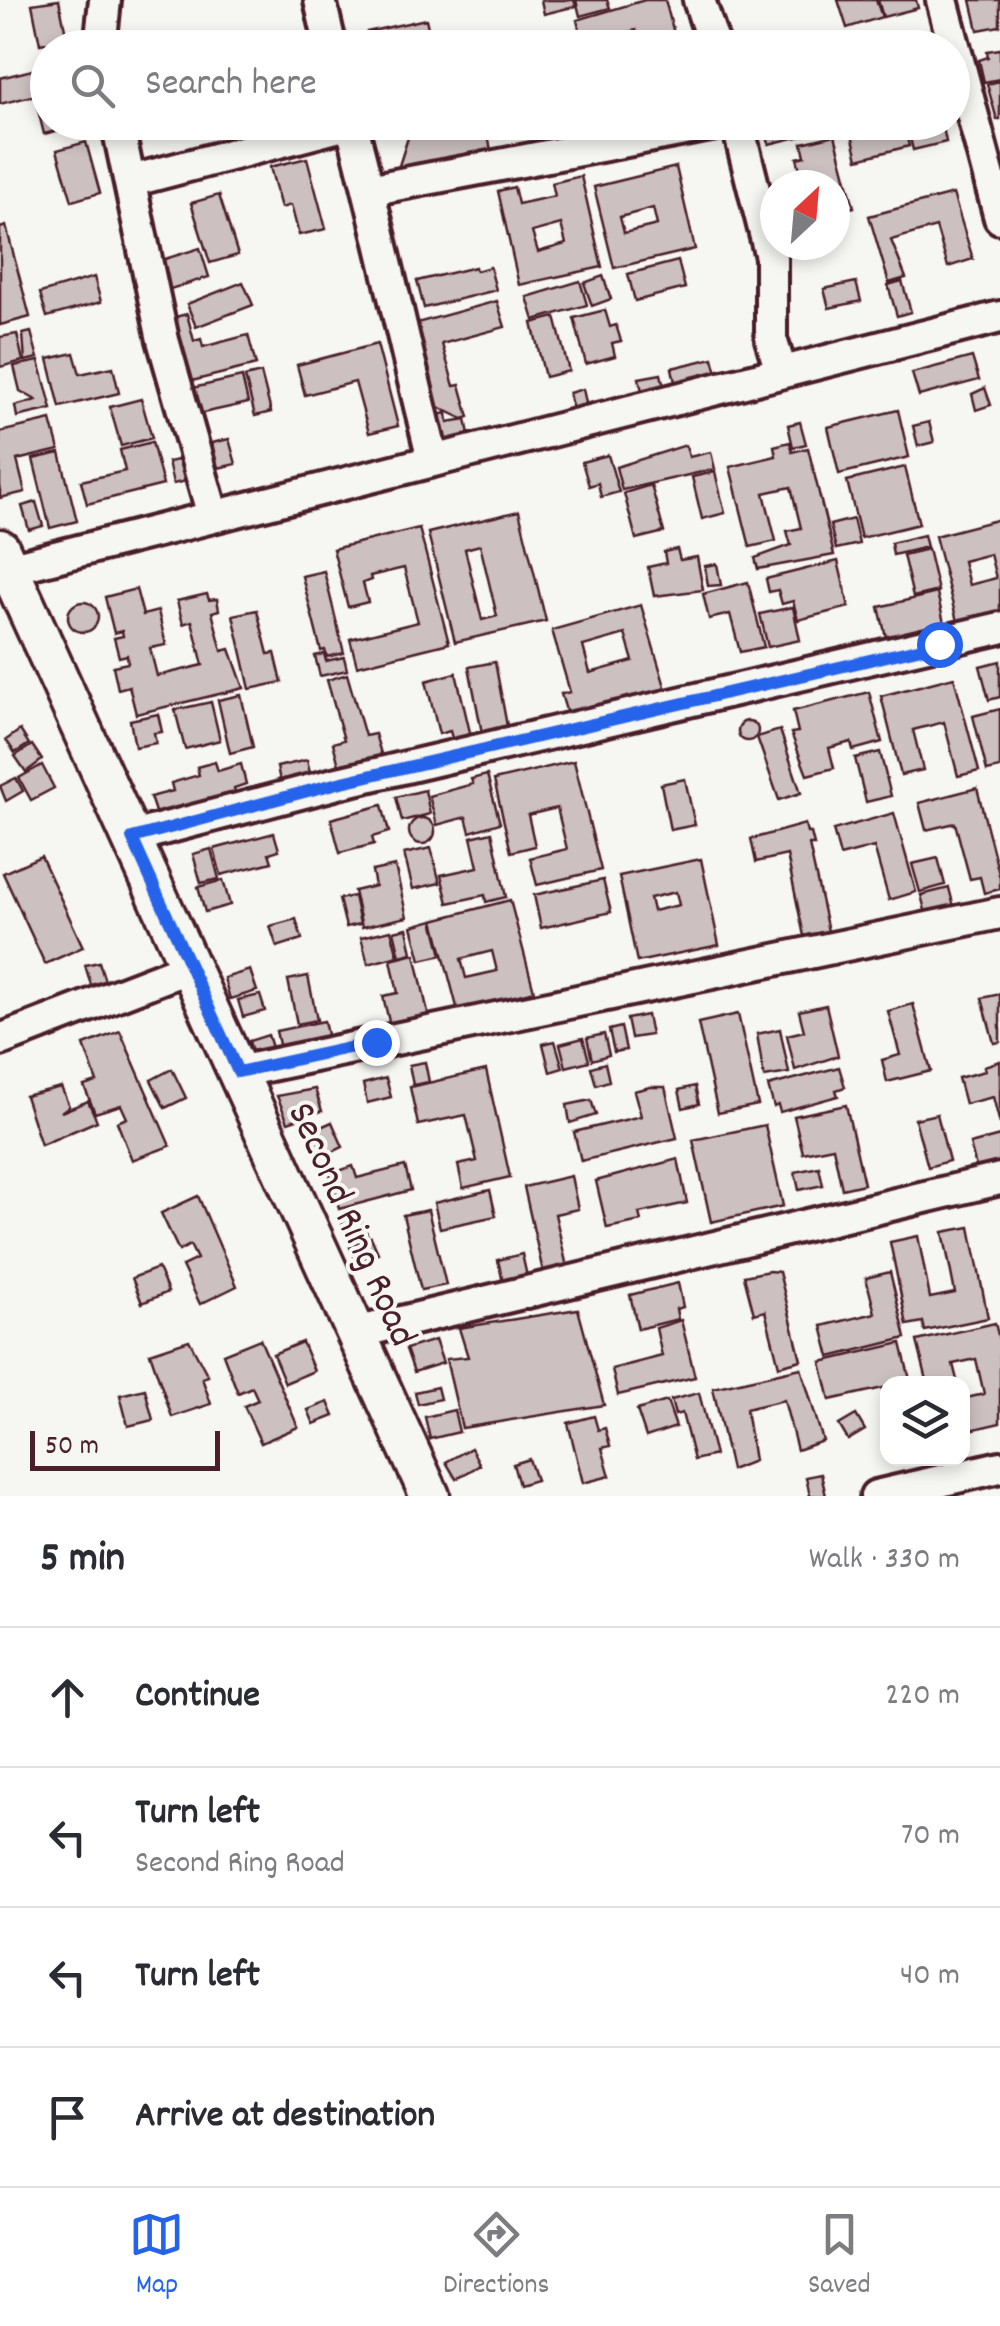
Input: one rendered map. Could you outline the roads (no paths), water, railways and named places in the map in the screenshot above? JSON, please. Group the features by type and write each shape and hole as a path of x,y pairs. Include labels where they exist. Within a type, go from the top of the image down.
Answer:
{"main road":[{"name":"Second Ring Road","path":"4,559 430,1496"}],"street":[{"path":"102,30 106,0"},
{"path":"320,0 326,30"},
{"path":"700,0 710,30"},
{"path":"942,0 950,30"},
{"path":"970,105 1000,218"},
{"path":"121,140 163,340 213,516"},
{"path":"131,182 288,140"},
{"path":"356,140 433,460"},
{"path":"369,190 632,140"},
{"path":"741,140 770,257 770,340 781,371"},
{"path":"4,559 213,516 1000,317"},
{"path":"132,838 338,783 1000,628"},
{"path":"238,1072 1000,913"},
{"path":"0,1040 187,968"},
{"path":"355,1333 1000,1180"},
{"path":"876,1496 1000,1467"}]}
